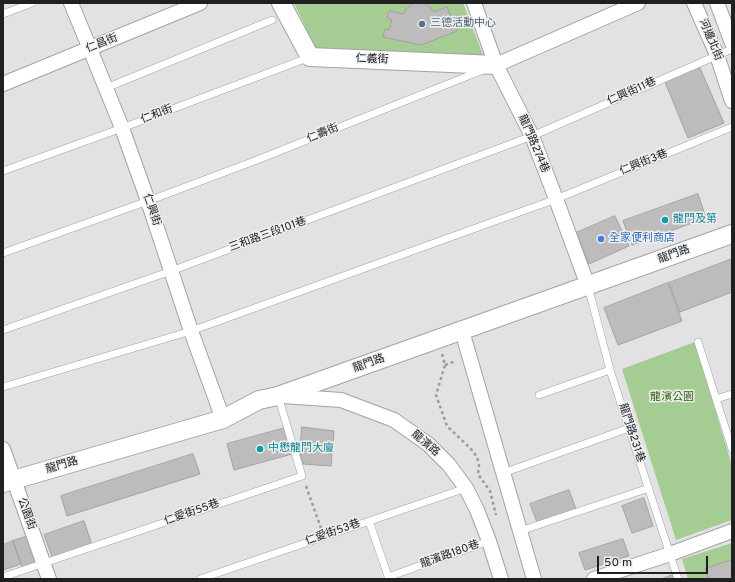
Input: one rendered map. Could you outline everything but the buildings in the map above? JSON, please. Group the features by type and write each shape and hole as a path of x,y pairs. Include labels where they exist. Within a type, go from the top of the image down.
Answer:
{"street":[{"name":"仁興街","path":"71,3 122,128 191,331 224,419"},
{"name":"仁昌街","path":"3,84 200,3"},
{"path":"281,3 310,57"},
{"name":"龍門路274巷","path":"474,3 496,65 532,136 588,286"},
{"name":"仁壽街","path":"496,65 638,3"},
{"name":"河邊北街","path":"694,3 717,55 732,101"},
{"name":"河邊北街","path":"717,3 732,43"},
{"name":"仁義街","path":"310,57 496,65"},
{"name":"龍門路","path":"9,482 224,419 259,400 278,396 732,234"},
{"path":"462,331 534,579"},
{"name":"龍濱路","path":"278,396 341,400 394,420 428,444 449,465 466,488 477,510 489,541 501,579"},
{"name":"公園街","path":"3,449 9,482 49,579"},
{"path":"594,579 670,554 732,531"}],"lane":[{"path":"3,14 32,3"},
{"path":"106,88 272,20"},
{"name":"仁興街11巷","path":"532,136 732,49"},
{"name":"仁和街","path":"3,171 310,57"},
{"name":"仁壽街","path":"3,253 148,201 256,160 496,65"},
{"name":"仁興街3巷","path":"3,387 191,331 556,199 732,127"},
{"name":"三和路三段101巷","path":"3,330 171,271 532,136"},
{"name":"龍門路231巷","path":"588,286 610,370 678,579"},
{"path":"698,342 732,449"},
{"path":"539,395 610,370"},
{"path":"716,399 732,394"},
{"path":"278,396 302,476"},
{"path":"503,473 629,428"},
{"name":"仁愛街55巷","path":"3,577 302,476"},
{"name":"仁愛街53巷","path":"200,579 466,488"},
{"path":"520,531 649,488"},
{"path":"369,521 388,578"},
{"name":"龍濱路180巷","path":"388,578 489,541"}],"path":[{"path":"445,365 436,395 447,426 471,449 477,457 479,465 478,474 490,491 498,522"},
{"path":"302,476 324,536"}],"green space":[{"path":"294,3 463,3 485,60 316,50"},
{"name":"龍濱公園","path":"695,342 732,466 732,520 676,540 622,369"},
{"path":"732,543 732,579 688,579 682,559"}],"place":[{"name":"三德活動中心","path":"422,24"},
{"name":"龍門及第","path":"665,220"},
{"name":"全家便利商店","path":"601,239"},
{"name":"中懋龍門大廈","path":"260,449"}]}
